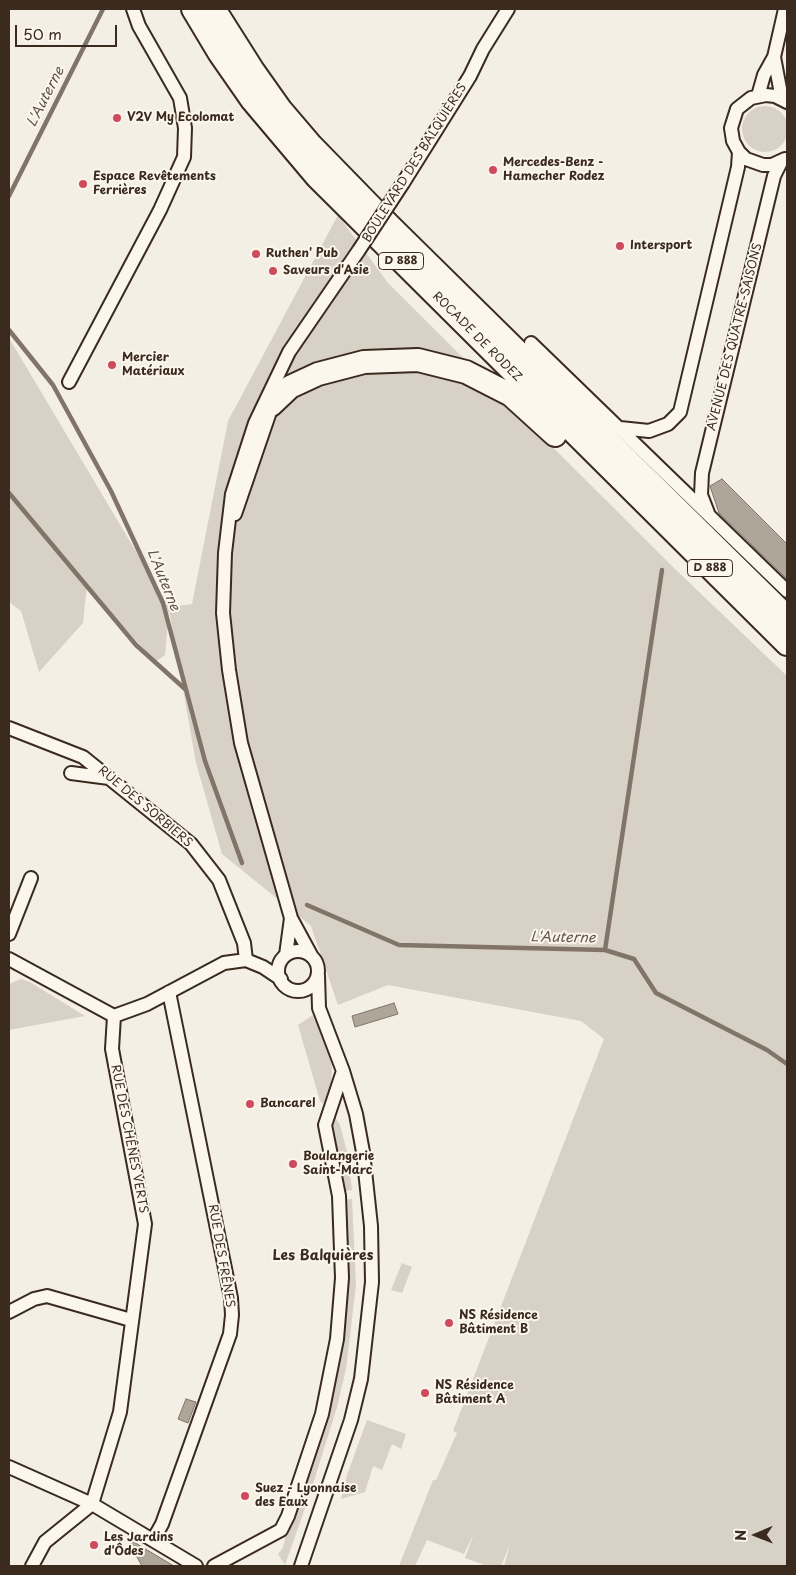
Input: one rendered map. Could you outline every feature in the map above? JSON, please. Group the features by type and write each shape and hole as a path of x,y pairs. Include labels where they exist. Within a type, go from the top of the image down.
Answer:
{"highway":[{"name":"ROCADE DE RODEZ","path":"193,9 220,54 252,100 317,178 787,644"},
{"name":"ROCADE DE RODEZ","path":"214,9 230,36 281,110 310,144 388,224 787,617"},
{"path":"388,224 471,290 531,343"},
{"path":"271,406 290,387 318,374 364,362 418,360 466,372 511,395 606,480 634,493"}],"street":[{"path":"68,382 160,210 184,157 185,128 180,98 139,26 133,9"},
{"name":"BOULEVARD DES BALQUIÈRES","path":"311,955 291,918 241,743 229,670 223,613 225,553 232,494 255,423 289,352 403,183 470,76 483,49 508,9"},
{"name":"BOULEVARD DES BALQUIÈRES","path":"470,76 489,53 518,9"},
{"path":"758,96 764,75 774,57 784,9"},
{"path":"774,57 785,101"},
{"path":"784,160 763,165 746,159 739,152 733,141 731,128 733,118 744,102 758,96 775,96 785,101"},
{"path":"620,428 649,431 668,424 680,412 738,167 739,152"},
{"name":"AVENUE DES QUATRE-SAISONS","path":"708,513 701,495 702,473 774,176 784,160"},
{"name":"BOULEVARD DES BALQUIÈRES","path":"225,553 243,486 271,406 296,354 359,250"},
{"name":"AVENUE DES QUATRE-SAISONS","path":"531,343 787,591"},
{"name":"RUE DES SORBIERS","path":"9,728 84,756 191,844 219,880 244,943 246,960"},
{"path":"72,773 110,778"},
{"path":"9,934 31,878"},
{"name":"BOULEVARD DES BALQUIÈRES","path":"284,958 291,918"},
{"path":"263,967 298,951 311,955 317,964 319,1008 343,1071 356,1114 363,1152 372,1226 372,1282 361,1379 351,1420 301,1566"},
{"path":"281,979 279,969 284,958"},
{"path":"9,959 114,1016 147,1004 224,963 246,960 263,967 281,979 288,987 297,990 319,1008"},
{"path":"297,990 308,988 318,975"},
{"name":"RUE DES FRÊNES","path":"153,1540 162,1524 226,1343 232,1316 231,1298 170,992"},
{"name":"RUE DES CHÊNES VERTS","path":"92,1504 120,1412 145,1224 112,1049 114,1016"},
{"path":"214,1566 281,1530 288,1516 322,1414 337,1339 342,1278 339,1196 325,1125 343,1071"},
{"path":"9,1312 34,1299 47,1296 61,1298 131,1320"},
{"path":"9,1466 92,1504 196,1566"},
{"path":"32,1566 45,1542 92,1504"}],"shaded area":[{"path":"760,106 770,106 784,116 788,129 784,142 778,148 770,152 760,152 746,142 742,134 742,124 752,110"},
{"path":"338,215 388,283 673,567 787,676 787,1566 504,1566 510,1544 501,1566 487,1566 465,1558 474,1533 464,1554 427,1540 415,1566 399,1566 433,1480 436,1480 457,1433 453,1431 604,1039 581,1021 388,985 338,1005 311,926 222,854 196,763 169,610 165,655 155,662 87,585 83,623 39,672 21,611 9,602 9,338 169,607 192,604 228,421"},
{"path":"722,479 787,544 787,579 719,513 710,486"},
{"path":"21,979 30,982 85,1016 9,1030 9,984"},
{"path":"394,1003 398,1014 355,1027 352,1016"},
{"path":"313,1015 323,1033 332,1067 331,1088 326,1105 320,1101 298,1025"},
{"path":"334,1116 340,1125 347,1152 352,1190 343,1191 340,1162 332,1124"},
{"path":"352,1199 356,1285 346,1369 337,1407 309,1497 285,1565 278,1554 283,1548 286,1534 291,1527 314,1461 338,1367 345,1321 348,1271 344,1200"},
{"path":"402,1263 412,1267 402,1293 391,1290"},
{"path":"186,1399 196,1402 188,1423 178,1419"},
{"path":"367,1420 406,1434 401,1449 392,1444 382,1470 373,1466 365,1492 341,1499 347,1475"},
{"path":"132,1541 174,1566 142,1566 129,1543"}],"waterway":[{"name":"L'Auterne","path":"9,196 103,9"},
{"name":"L'Auterne","path":"9,330 53,385 111,491 163,603 205,761 242,863"},
{"path":"9,493 136,645 185,689"},
{"path":"605,950 662,570"},
{"name":"L'Auterne","path":"307,905 399,945 605,950 634,959 656,993 767,1050 787,1064"}],"place":[{"name":"V2V My Ecolomat","path":"117,118"},
{"name":"Mercedes-Benz - Hamecher Rodez","path":"493,170"},
{"name":"Espace Revêtements Ferrières","path":"83,184"},
{"name":"Intersport","path":"620,246"},
{"name":"Ruthen' Pub","path":"256,254"},
{"name":"Saveurs d'Asie","path":"273,271"},
{"name":"Mercier Matériaux","path":"112,365"},
{"name":"Bancarel","path":"250,1104"},
{"name":"Boulangerie Saint-Marc","path":"293,1164"},
{"name":"NS Résidence Bâtiment B","path":"449,1323"},
{"name":"NS Résidence Bâtiment A","path":"425,1393"},
{"name":"Suez - Lyonnaise des Eaux","path":"245,1496"},
{"name":"Les Jardins d'Ôdes","path":"94,1545"}],"district":[{"name":"Les Balquières","path":"323,1256"}]}
